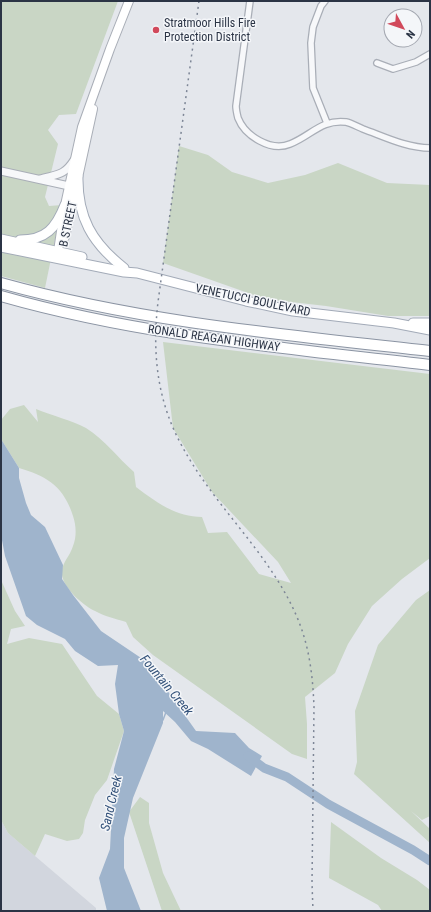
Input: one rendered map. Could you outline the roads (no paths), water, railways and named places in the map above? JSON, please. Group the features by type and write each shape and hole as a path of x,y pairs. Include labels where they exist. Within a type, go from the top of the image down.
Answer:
{"highway":[{"name":"RONALD REAGAN HIGHWAY","path":"1,283 93,306 173,320 430,351"},
{"name":"RONALD REAGAN HIGHWAY","path":"1,296 64,313 166,332 278,348 430,365"}],"main road":[{"name":"B STREET","path":"59,254 65,205 82,127 101,72 129,1"},
{"name":"B STREET","path":"59,254 101,72"},
{"path":"78,176 80,204 88,227 96,241 105,252 124,268"},
{"path":"2,242 25,240 43,235 56,225 65,205"},
{"path":"2,242 59,254"},
{"name":"VENETUCCI BOULEVARD","path":"59,254 124,268 137,273 246,302 293,311 394,323 430,330"},
{"name":"VENETUCCI BOULEVARD","path":"59,254 124,272 137,273"},
{"name":"VENETUCCI BOULEVARD","path":"394,323 430,323"}],"street":[{"path":"250,1 236,106 238,118 248,133 256,139 270,145 280,146 290,144 327,123 346,122 419,148 430,148"},
{"path":"325,1 321,6 313,27 311,44 313,88 327,123"},
{"path":"377,63 393,69 416,62 430,54"},
{"path":"37,179 61,174 69,168 75,158"},
{"path":"1,171 69,186"}],"water":[{"path":"1,439 19,468 19,478 31,515 45,527 63,565 62,579 101,631 147,662 196,731 235,733 249,748 262,756 251,776 208,749 191,741 175,722 163,711 163,723 133,798 124,838 124,868 141,911 107,911 99,878 110,849 114,769 124,731 119,714 115,684 118,665 98,666 75,651 65,639 37,625 26,616 5,556 1,535"}],"waterway":[{"name":"Sand Creek","path":"163,720 166,712"},
{"name":"Fountain Creek","path":"248,756 264,768 287,777 328,804 413,850 430,861"}],"railway":[{"path":"199,1 158,302 156,321 156,358 158,376 167,412 182,446 195,469 274,575 288,598 299,622 306,643 312,675 314,708 313,911"}],"place":[{"name":"Stratmoor Hills Fire Protection District","path":"156,30"}]}
